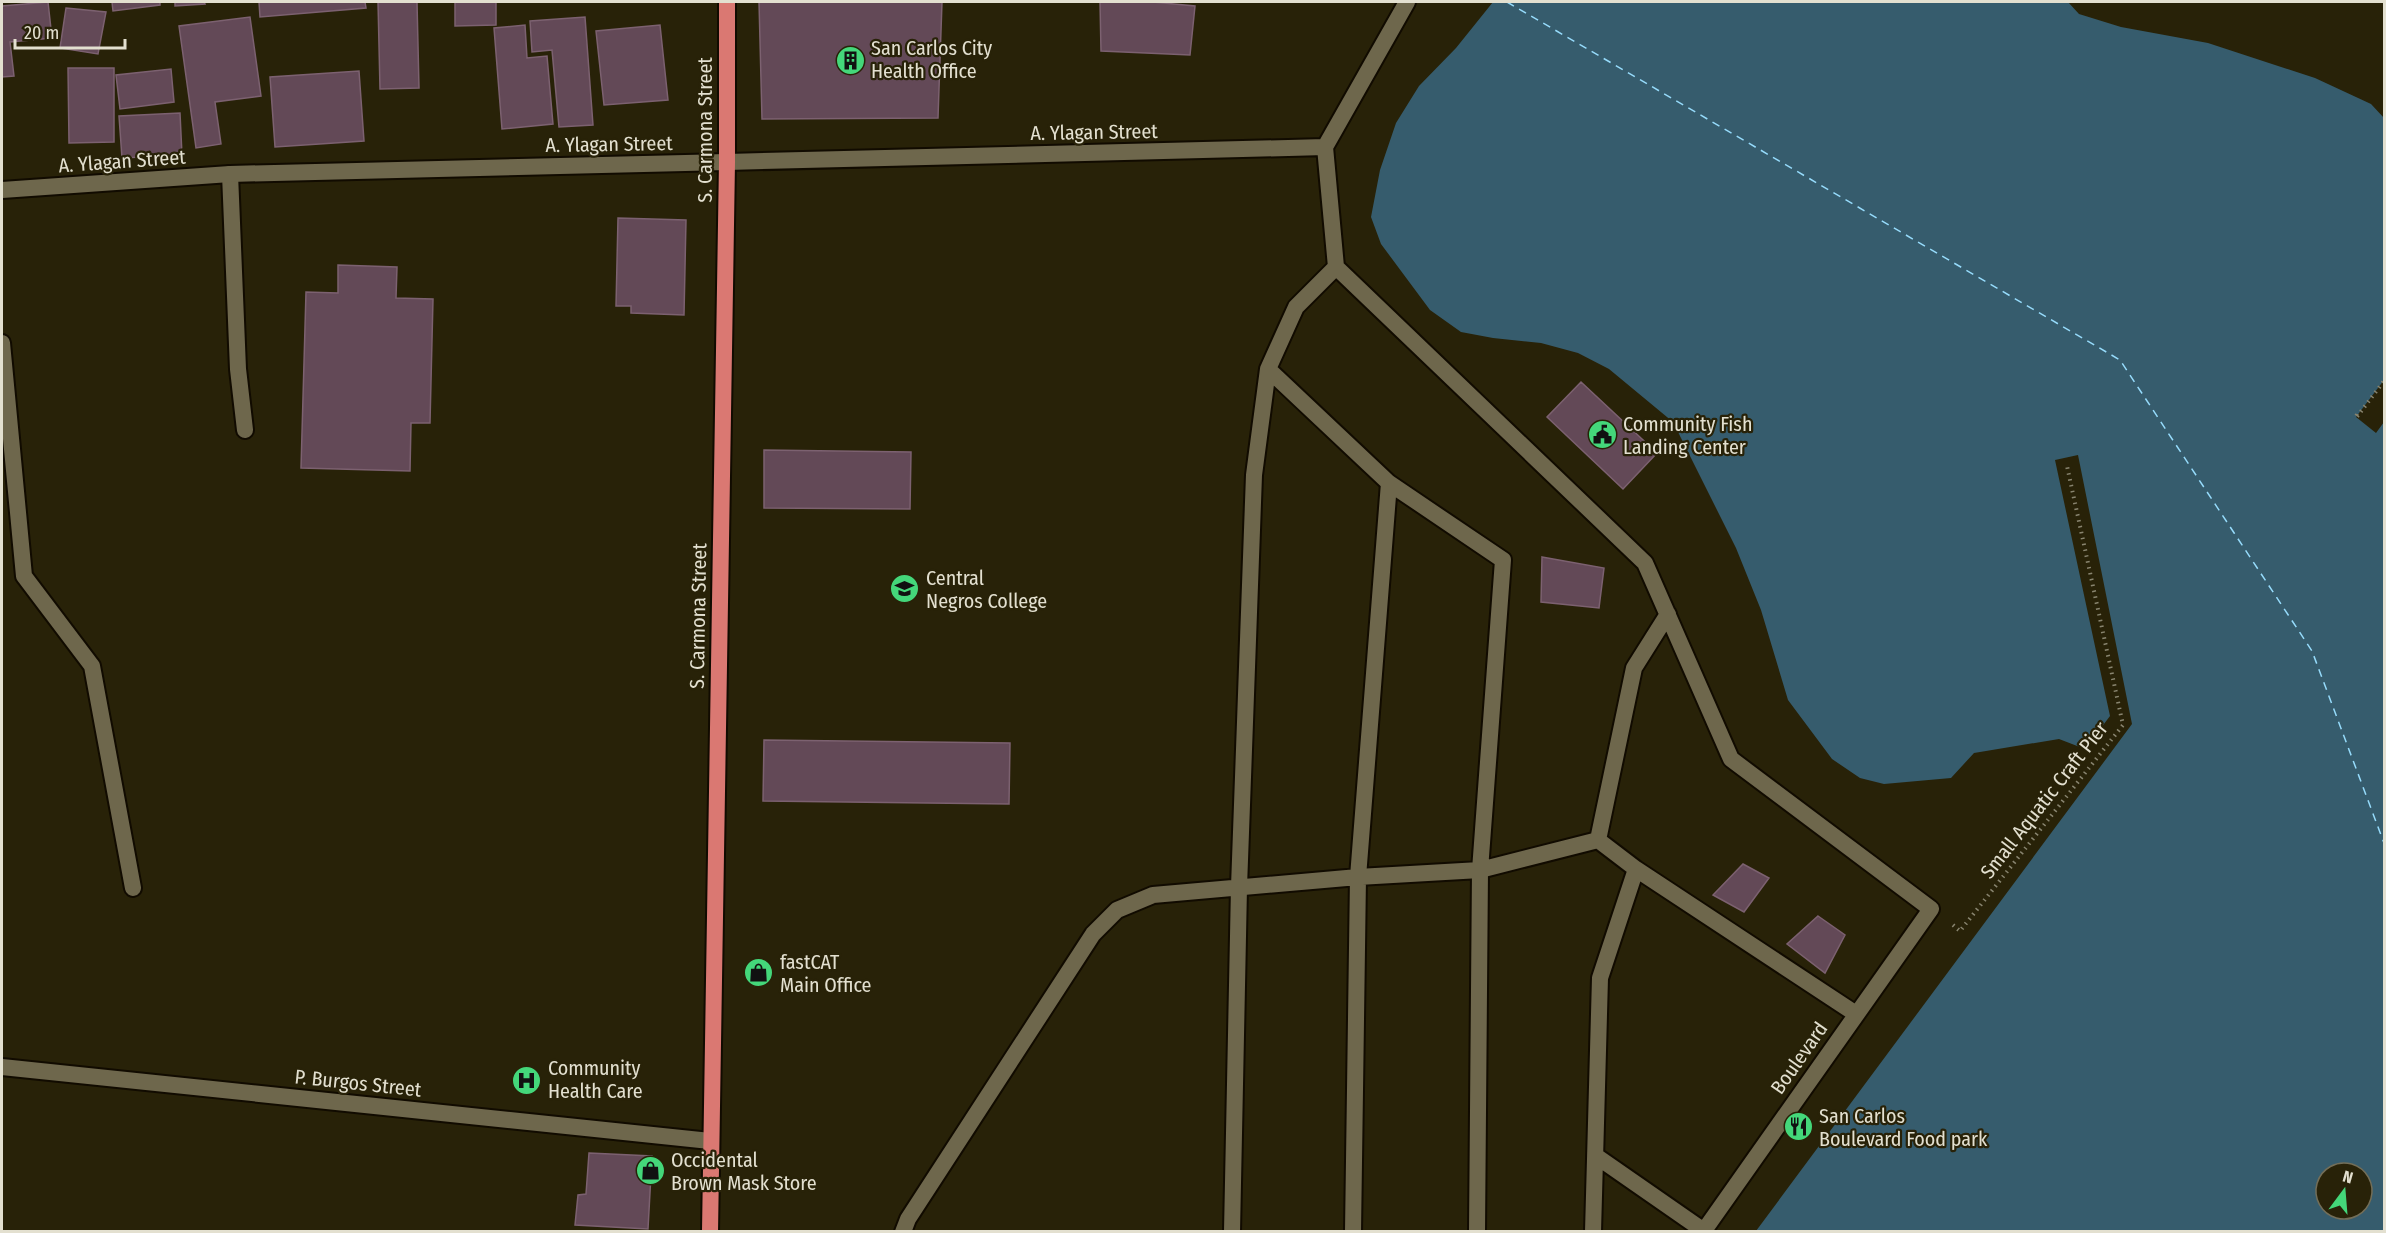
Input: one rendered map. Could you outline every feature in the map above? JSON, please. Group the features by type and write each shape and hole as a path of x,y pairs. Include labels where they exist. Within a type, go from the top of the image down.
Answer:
{"highway":[{"name":"S. Carmona Street","path":"710,1232 727,162 727,2"}],"street":[{"path":"1407,2 1325,147 1336,267 1645,563 1731,759 1931,909"},
{"name":"A. Ylagan Street","path":"2,190 230,174 1325,147"},
{"path":"230,174 238,369 245,430"},
{"path":"1232,1232 1239,887 1254,475 1268,369 1296,307 1336,267"},
{"path":"2,343 24,576 92,666 133,888"},
{"path":"1268,369 1389,483 1503,560 1480,870 1477,1232"},
{"path":"1353,1232 1358,877 1389,483"},
{"path":"1598,840 1635,668 1668,614"},
{"path":"903,1232 908,1219 1093,934 1117,910 1153,895 1358,877 1480,870 1598,840"},
{"path":"1598,840 1636,869 1856,1014"},
{"path":"1593,1232 1600,978 1636,869"},
{"name":"Boulevard","path":"1703,1231 1931,909"},
{"name":"P. Burgos Street","path":"2,1067 710,1141"},
{"path":"1596,1156 1703,1231"}],"path":[{"path":"2356,414 2356,417 2385,381"},
{"name":"Small Aquatic Craft Pier","path":"1931,909 1960,931 2123,724 2067,466"}],"water":[{"path":"1493,2 2068,2 2079,14 2121,27 2208,43 2315,78 2371,104 2384,118 2384,380 2356,417 2376,433 2384,422 2384,1231 1756,1231 2132,724 2078,455 2055,460 2110,716 2085,749 2059,739 1974,753 1951,778 1884,784 1860,778 1832,759 1788,700 1761,610 1736,548 1673,422 1609,369 1578,353 1541,343 1461,332 1430,310 1381,244 1371,217 1380,170 1396,123 1419,86 1456,48"}],"building":[{"path":"48,2 52,38 10,42 14,76 2,77 2,6"},
{"path":"112,2 160,2 160,5 113,11"},
{"path":"175,2 204,2 205,4 175,6"},
{"path":"259,2 365,2 366,8 260,17"},
{"path":"378,2 417,2 419,88 380,89"},
{"path":"455,2 496,2 496,25 455,26"},
{"name":"San Carlos City Health Office","path":"759,2 942,2 938,118 762,119"},
{"path":"1100,2 1153,2 1195,6 1190,55 1101,51"},
{"path":"66,8 106,12 98,54 60,48"},
{"path":"250,17 261,96 215,102 221,144 196,148 179,26"},
{"path":"585,17 593,125 559,127 552,50 532,52 530,21"},
{"path":"525,25 527,58 547,56 553,124 502,129 494,28"},
{"path":"660,25 668,100 604,105 596,31"},
{"path":"68,68 114,68 114,142 69,143"},
{"path":"171,69 174,102 120,109 116,75"},
{"path":"359,71 364,141 275,147 270,77"},
{"path":"180,113 182,155 122,158 119,116"},
{"path":"618,218 686,220 684,315 631,313 631,306 616,306"},
{"path":"338,265 397,267 396,298 433,299 430,423 411,423 410,471 301,468 306,292 338,293"},
{"name":"Community Fish Landing Center","path":"1581,382 1657,453 1623,489 1547,417"},
{"path":"764,450 911,452 910,509 764,508"},
{"path":"1542,557 1604,568 1599,608 1541,602"},
{"path":"764,740 1010,743 1009,804 763,801"},
{"path":"1743,864 1769,878 1744,912 1713,895"},
{"path":"1818,916 1845,935 1825,973 1787,944"},
{"path":"589,1153 652,1156 648,1229 575,1225 578,1195 586,1194"}],"ferry route":[{"path":"1507,2 2120,360 2312,651 2384,843"}],"place":[{"name":"San Carlos City Health Office","path":"850,60"},
{"name":"Community Fish Landing Center","path":"1602,435"},
{"name":"Central Negros College","path":"905,589"},
{"name":"fastCAT Main Office","path":"759,973"},
{"name":"Community Health Care","path":"527,1080"},
{"name":"San Carlos Boulevard Food park","path":"1798,1127"},
{"name":"Occidental Brown Mask Store","path":"650,1171"}]}
